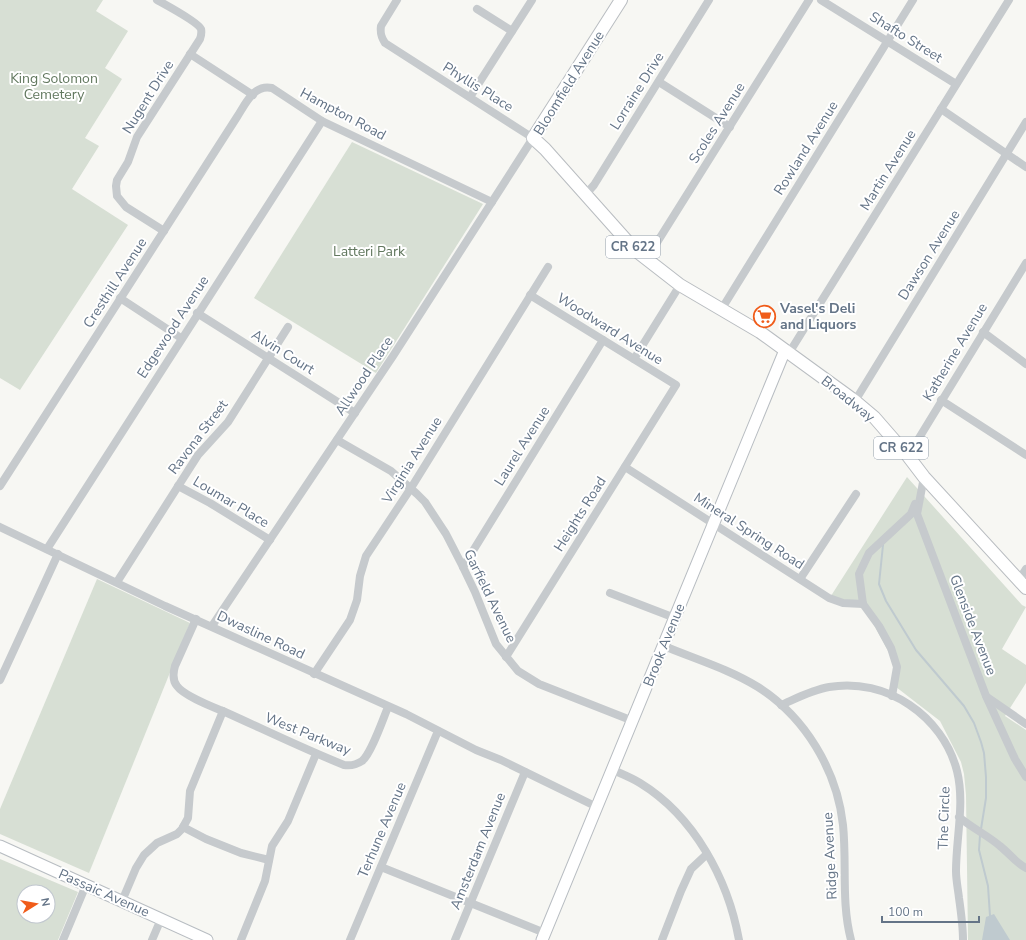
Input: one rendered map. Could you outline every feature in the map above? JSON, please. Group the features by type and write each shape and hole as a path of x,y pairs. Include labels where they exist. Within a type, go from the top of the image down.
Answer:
{"main road":[{"name":"Bloomfield Avenue","path":"621,0 533,138 545,149 635,250 646,260 680,285 756,330"},
{"name":"Broadway","path":"756,330 855,401 874,417 924,477 1022,584"},
{"name":"Brook Avenue","path":"544,937 714,524 787,352"},
{"name":"Passaic Avenue","path":"0,846 207,940"}],"street":[{"name":"Nugent Drive","path":"157,0 194,22 200,28 200,39 136,137 128,162 117,180 116,186 118,196 126,207 164,231"},
{"name":"Phyllis Place","path":"397,0 381,26 381,37 385,43 533,138"},
{"path":"470,97 532,0"},
{"name":"Lorraine Drive","path":"586,194 594,185 709,0"},
{"name":"Scoles Avenue","path":"646,260 809,0"},
{"name":"Shafto Street","path":"821,0 956,84"},
{"name":"Rowland Avenue","path":"721,310 913,0"},
{"name":"Martin Avenue","path":"787,352 1009,0"},
{"path":"477,9 512,31"},
{"path":"190,54 253,95"},
{"path":"659,82 730,127"},
{"name":"Hampton Road","path":"253,95 257,89 264,87 272,88 322,121 492,202"},
{"name":"Cresthill Avenue","path":"0,486 237,116 253,95"},
{"path":"941,109 1026,167"},
{"name":"Edgewood Avenue","path":"46,549 322,121"},
{"name":"Dawson Avenue","path":"855,401 1026,122"},
{"name":"Allwood Place","path":"212,626 417,320 533,138"},
{"name":"Katherine Avenue","path":"908,456 983,332 1024,272 1026,263"},
{"name":"Virginia Avenue","path":"314,674 350,620 357,600 361,571 366,556 411,488 548,267"},
{"path":"634,359 680,285"},
{"name":"Woodward Avenue","path":"530,294 676,385"},
{"path":"120,298 182,338"},
{"name":"Alvin Court","path":"197,313 355,413"},
{"name":"Ravona Street","path":"117,582 198,454 228,422 288,327"},
{"path":"983,332 1026,364"},
{"name":"Laurel Avenue","path":"463,567 603,340"},
{"name":"Heights Road","path":"506,657 676,385"},
{"path":"941,400 1026,455"},
{"name":"Garfield Avenue","path":"337,440 391,471 425,502 446,534 463,567 496,644 506,657 524,675 539,684 633,721"},
{"name":"Mineral Spring Road","path":"625,467 829,598 843,603 863,604"},
{"path":"892,696 897,667 891,648 879,626 863,604 860,574 869,553 911,514 924,477"},
{"name":"Glenside Avenue","path":"924,477 917,514 986,696 1014,759 1026,777"},
{"name":"Loumar Place","path":"178,486 210,503 270,540"},
{"path":"800,580 856,494"},
{"name":"Dwasline Road","path":"0,527 314,674 406,714 476,750 512,765 597,807"},
{"path":"0,680 58,554"},
{"path":"1022,584 1026,569"},
{"path":"610,593 675,618"},
{"name":"West Parkway","path":"196,619 173,673 173,680 176,685 189,695 316,754 350,766 362,761 367,756 388,707"},
{"name":"Ridge Avenue","path":"664,646 728,672 758,687 798,721 813,741 825,764 840,802 844,839 845,902 852,940"},
{"name":"The Circle","path":"781,705 819,689 842,686 868,688 892,696 916,709 933,725 948,748 953,760 960,792 956,872 962,916 963,940"},
{"path":"986,696 1026,724"},
{"path":"122,901 136,868 144,855 157,844 177,834 188,818 192,784 223,711"},
{"name":"Terhune Avenue","path":"350,940 438,731"},
{"path":"241,940 265,881 272,846 288,821 316,754"},
{"path":"613,770 640,783 684,820 707,854 725,890 739,940"},
{"name":"Amsterdam Avenue","path":"455,940 525,772"},
{"path":"959,816 1000,846 1026,868"},
{"path":"183,827 206,839 241,853 270,860"},
{"path":"662,940 691,869 707,854"},
{"path":"381,867 470,903 544,937"},
{"path":"63,940 86,884"},
{"path":"152,940 161,919"}],"green space":[{"name":"King Solomon Cemetery","path":"0,0 103,0 96,11 128,31 105,68 122,79 85,138 99,146 72,189 128,225 20,390 0,378"},
{"name":"Latteri Park","path":"352,142 483,204 376,373 254,298"},
{"path":"907,477 1022,605 1026,607 1002,649 1026,665 1026,683 1005,716 1026,730 1026,940 968,940 966,795 961,762 940,721 896,687 895,664 862,603 829,599"},
{"path":"97,579 190,623 89,873 0,834 0,809"},
{"path":"0,859 78,892 58,940 0,940"}],"shaded area":[{"path":"994,914 1010,940 982,940 986,917"}],"waterway":[{"path":"883,545 879,584 886,601 916,650 964,706 974,723 981,742 984,753 986,777 986,798 981,829"},
{"path":"980,835 979,850 988,886 990,916"}],"place":[{"name":"Vasel's Deli and Liquors","path":"764,316"}]}
